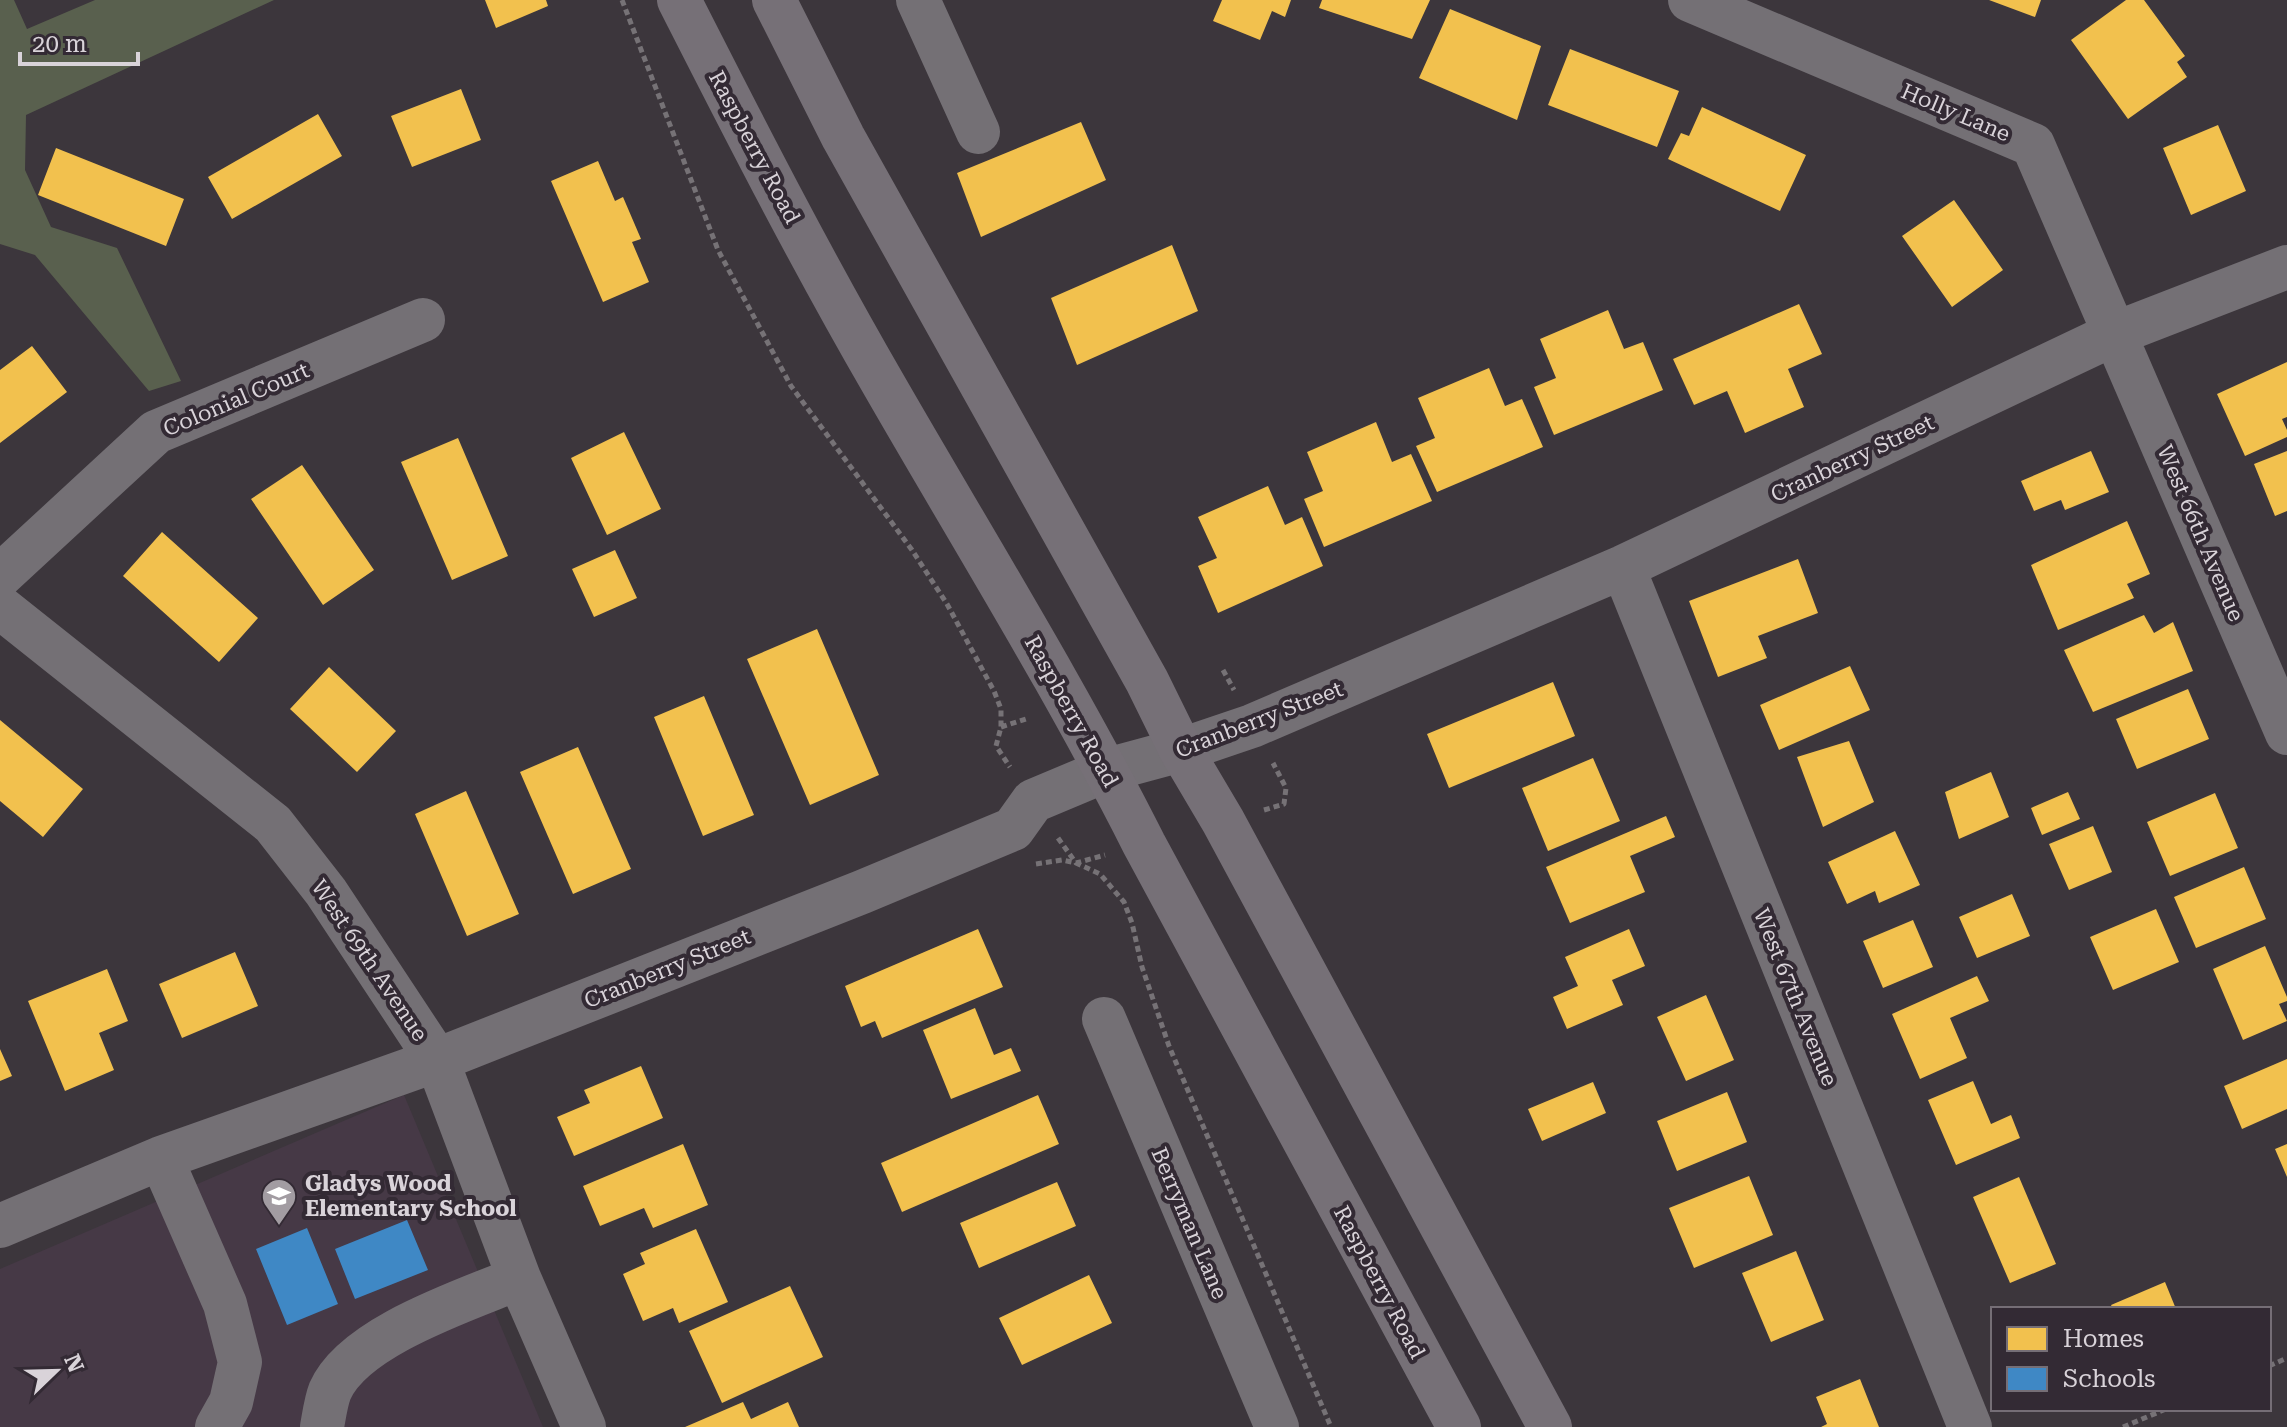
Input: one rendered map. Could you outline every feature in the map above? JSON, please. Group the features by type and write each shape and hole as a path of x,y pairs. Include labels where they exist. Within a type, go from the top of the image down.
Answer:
{"main road":[{"name":"Raspberry Road","path":"679,0 752,144 882,382 1107,770 1459,1427"},
{"path":"774,0 843,137 1147,681 1181,750 1223,821 1550,1427"}],"street":[{"path":"918,0 978,132"},
{"name":"Holly Lane","path":"1690,0 2033,145 2114,334"},
{"name":"Cranberry Street","path":"0,1226 161,1158 437,1060 1013,829 1033,801 1107,770 1252,726 1623,567 2114,334 2287,267"},
{"name":"Colonial Court","path":"0,576 156,432 423,320"},
{"name":"West 66th Avenue","path":"2114,334 2287,733"},
{"name":"West 67th Avenue","path":"1623,567 1970,1427"},
{"name":"West 69th Avenue","path":"0,607 273,824 326,892 437,1060 519,1278 584,1427"},
{"name":"Berryman Lane","path":"1104,1019 1277,1427"},
{"path":"161,1158 225,1304 240,1362 231,1402 217,1427"},
{"path":"322,1427 330,1390 352,1360 409,1324 519,1278"}],"path":[{"path":"622,0 718,250 791,386 912,550 947,604 1001,709 1001,727 996,746 1076,863 1100,874 1124,902 1169,1046 1331,1427"},
{"path":"2123,1427 2161,1411"}],"shaded area":[{"name":"Gladys Wood Elementary School","path":"404,1095 543,1427 0,1427 0,1269"}],"green space":[{"path":"0,0 14,0 27,29 95,0 274,0 26,115 25,170 51,227 117,248 181,381 149,391 35,255 0,244"}],"building: Homes":[{"path":"485,0 546,0 548,6 496,28"},
{"path":"1222,0 1291,0 1285,17 1272,11 1260,40 1213,21"},
{"path":"1322,0 1430,0 1412,39 1319,8"},
{"path":"1989,0 2041,0 2035,17"},
{"path":"2126,0 2144,0 2185,56 2177,62 2187,77 2128,119 2071,40"},
{"path":"1450,9 1541,46 1517,120 1419,78"},
{"path":"1570,49 1679,91 1657,147 1548,105"},
{"path":"461,89 481,140 412,167 391,116"},
{"path":"1702,107 1806,155 1780,211 1668,159 1681,133 1689,136"},
{"path":"318,114 342,156 232,219 208,177"},
{"path":"1081,122 1106,180 981,237 957,173"},
{"path":"2218,125 2246,191 2191,215 2163,148"},
{"path":"56,148 184,199 166,246 38,195"},
{"path":"598,161 615,201 623,197 641,239 632,242 649,282 603,302 551,181"},
{"path":"1954,200 2003,270 1952,307 1902,236"},
{"path":"1172,245 1198,311 1077,365 1051,298"},
{"path":"1799,304 1822,354 1788,369 1804,407 1745,433 1727,391 1694,405 1673,359"},
{"path":"1608,310 1624,349 1643,342 1663,390 1554,435 1534,387 1556,378 1540,339"},
{"path":"32,346 67,392 0,443 0,370"},
{"path":"2287,362 2287,417 2282,419 2287,437 2245,456 2217,394"},
{"path":"1489,368 1505,406 1522,399 1543,447 1437,492 1416,446 1435,438 1418,398"},
{"path":"1376,422 1392,462 1411,454 1432,501 1324,547 1304,499 1323,491 1307,452"},
{"path":"624,432 661,509 607,535 571,458"},
{"path":"458,438 508,556 452,580 401,462"},
{"path":"2091,451 2109,492 2065,510 2061,500 2034,511 2021,481"},
{"path":"2287,451 2287,511 2275,516 2254,464"},
{"path":"302,465 374,570 323,605 251,499"},
{"path":"1268,486 1285,525 1302,517 1323,566 1218,613 1198,566 1217,558 1198,517"},
{"path":"2127,521 2150,574 2127,584 2134,598 2058,630 2031,565"},
{"path":"162,532 258,618 219,662 123,576"},
{"path":"615,550 637,598 594,617 572,569"},
{"path":"1798,559 1818,613 1758,636 1767,658 1718,677 1689,601"},
{"path":"2144,615 2154,633 2173,622 2193,671 2093,712 2064,650"},
{"path":"817,629 879,775 810,805 747,659"},
{"path":"1850,666 1870,710 1779,750 1760,705"},
{"path":"329,667 396,731 357,772 290,709"},
{"path":"1553,682 1575,736 1449,788 1427,734"},
{"path":"2188,689 2209,739 2137,769 2116,719"},
{"path":"704,696 754,815 703,836 654,717"},
{"path":"0,720 83,789 43,837 0,801"},
{"path":"1849,741 1874,802 1823,827 1797,757"},
{"path":"578,747 631,869 573,894 520,772"},
{"path":"1593,758 1620,821 1548,851 1522,788"},
{"path":"1991,772 2009,817 1959,839 1945,792"},
{"path":"466,791 519,914 467,936 415,814"},
{"path":"2068,792 2080,819 2042,835 2031,808"},
{"path":"2215,793 2238,848 2170,876 2147,822"},
{"path":"1666,816 1675,837 1630,856 1645,892 1570,923 1546,867"},
{"path":"2093,826 2112,872 2069,890 2049,844"},
{"path":"1895,831 1920,885 1879,903 1875,891 1847,904 1828,862"},
{"path":"2244,867 2266,919 2196,948 2174,897"},
{"path":"2012,894 2030,936 1977,958 1959,917"},
{"path":"2156,909 2179,962 2113,990 2090,937"},
{"path":"1913,920 1933,967 1883,988 1863,941"},
{"path":"978,929 1003,987 882,1038 875,1021 861,1027 845,986"},
{"path":"1629,929 1645,966 1612,980 1623,1005 1567,1029 1553,997 1578,986 1565,957"},
{"path":"2265,946 2287,997 2287,1001 2279,1004 2287,1021 2243,1040 2213,969"},
{"path":"235,952 258,1006 182,1038 159,984"},
{"path":"107,969 128,1021 99,1033 114,1070 65,1091 28,1001"},
{"path":"1977,976 1989,1001 1950,1018 1967,1058 1920,1079 1892,1014"},
{"path":"1706,995 1734,1060 1686,1081 1657,1017"},
{"path":"975,1008 994,1055 1011,1048 1021,1071 951,1099 923,1030"},
{"path":"0,1049 12,1076 0,1081"},
{"path":"2287,1059 2287,1109 2242,1129 2224,1086"},
{"path":"641,1066 663,1118 574,1156 557,1117 590,1103 584,1090"},
{"path":"1973,1081 1991,1124 2011,1115 2020,1138 1956,1165 1928,1100"},
{"path":"1593,1082 1606,1113 1542,1141 1528,1109"},
{"path":"1727,1092 1747,1142 1677,1171 1657,1121"},
{"path":"1038,1095 1059,1144 902,1212 881,1163"},
{"path":"683,1144 708,1205 653,1228 644,1208 600,1226 583,1186"},
{"path":"2287,1144 2287,1177 2275,1149"},
{"path":"1749,1176 1773,1235 1694,1268 1669,1208"},
{"path":"2019,1177 2056,1264 2010,1283 1973,1197"},
{"path":"1057,1182 1076,1226 979,1268 960,1223"},
{"path":"696,1229 728,1302 679,1323 673,1308 643,1321 623,1274 645,1264 640,1253"},
{"path":"1796,1251 1824,1320 1771,1342 1742,1273"},
{"path":"1089,1275 1112,1323 1022,1365 999,1318"},
{"path":"2165,1282 2175,1307 2112,1307"},
{"path":"790,1286 823,1357 722,1403 689,1331"},
{"path":"1860,1379 1879,1427 1821,1427 1827,1424 1816,1397"},
{"path":"743,1402 751,1419 788,1402 799,1427 685,1427"}],"building: Schools":[{"path":"407,1220 428,1270 355,1299 335,1249"},
{"path":"307,1228 338,1304 287,1325 256,1249"}],"place":[{"name":"Gladys Wood Elementary School","path":"279,1227"}]}
